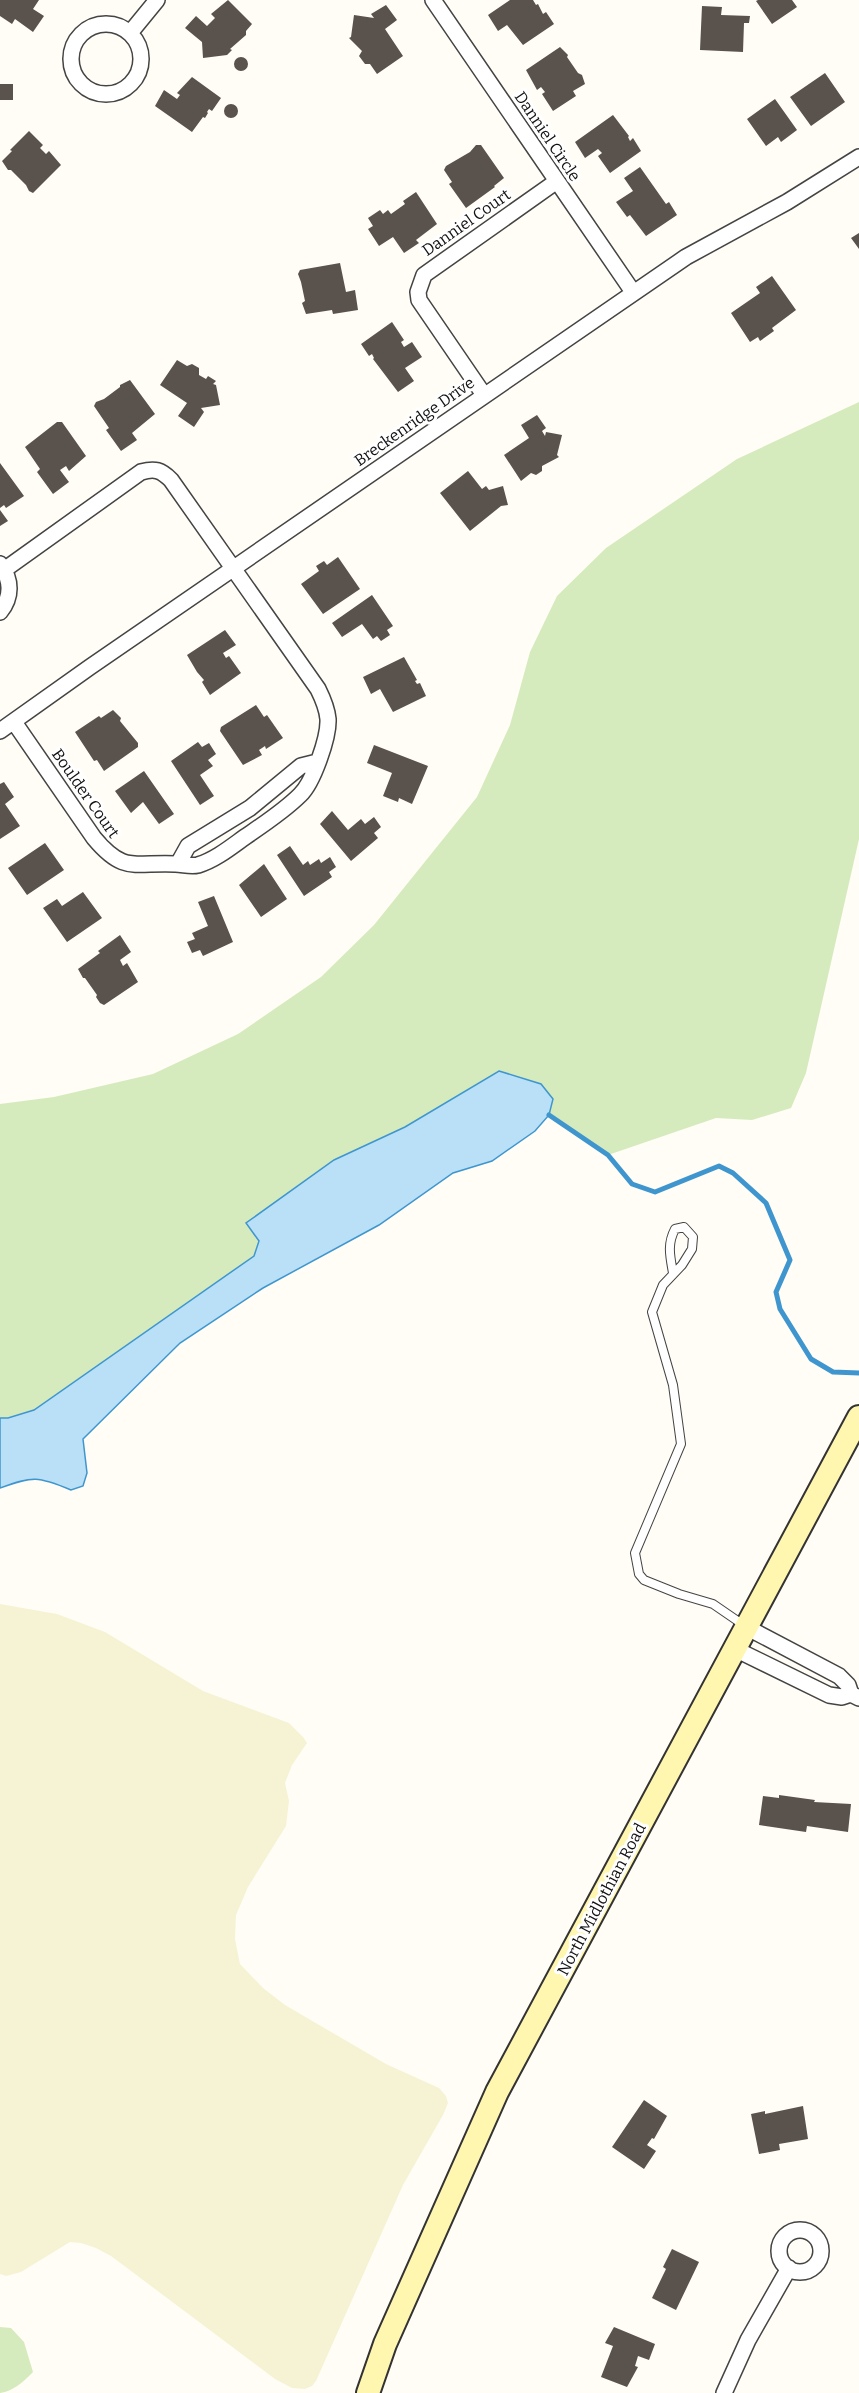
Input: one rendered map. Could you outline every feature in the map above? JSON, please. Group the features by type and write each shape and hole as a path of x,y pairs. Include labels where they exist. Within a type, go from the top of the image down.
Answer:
{"main road":[{"name":"North Midlothian Road","path":"368,2393 385,2344 497,2092 748,1628 859,1417"}],"street":[{"path":"130,33 158,0"},
{"name":"Danniel Circle","path":"433,0 633,292"},
{"path":"103,24 119,26 130,33 137,43 141,59 136,76 130,84 122,90 102,94 83,87 76,79 70,60 71,50 81,34 87,29 103,24"},
{"name":"Breckenridge Drive","path":"0,732 633,292 686,257 787,202 859,157"},
{"name":"Danniel Court","path":"484,395 419,300 418,292 424,275 557,181"},
{"name":"Boulder Court","path":"2,567 141,472 155,469 162,471 171,480 318,689 326,704 328,721 310,784 301,795 265,823 207,861 197,865 127,865 108,854 94,838 14,722"},
{"path":"0,612 5,606 10,588 2,567"},
{"path":"178,864 188,846 250,808 301,766 317,762"},
{"path":"735,1649 829,1695 855,1696 839,1676 748,1628"},
{"path":"724,2393 748,2340 789,2268"}],"lane":[{"path":"674,1273 668,1251 670,1238 675,1229 684,1227 693,1237 692,1249 682,1265 663,1285 652,1312 673,1385 681,1444 635,1553 639,1574 644,1580 678,1594 713,1604 748,1628"}],"shaded area":[{"path":"0,1604 57,1614 105,1632 203,1691 289,1723 303,1737 307,1743 292,1765 285,1783 289,1801 286,1826 248,1887 236,1915 235,1939 240,1964 263,1988 285,2005 386,2064 439,2088 446,2096 448,2103 443,2115 403,2185 316,2381 305,2389 292,2388 275,2379 111,2256 96,2248 70,2242 21,2272 6,2276 0,2274"}],"green space":[{"path":"859,402 859,839 806,1073 791,1108 752,1120 716,1118 608,1155 549,1115 553,1099 499,1071 405,1127 334,1160 246,1223 259,1241 254,1256 34,1410 8,1418 0,1418 0,1104 54,1097 153,1074 238,1034 321,977 374,925 477,797 510,725 530,652 557,596 606,548 737,459"},
{"path":"0,2327 11,2328 24,2342 33,2372 22,2383 0,2393"}],"water":[{"path":"499,1071 541,1084 553,1099 549,1115 535,1131 492,1161 453,1173 379,1225 263,1288 180,1343 83,1439 87,1473 83,1486 71,1490 36,1479 20,1481 0,1488 0,1418 8,1418 34,1410 254,1256 259,1241 246,1223 334,1160 405,1127"}],"building":[{"path":"0,0 39,0 33,9 44,16 33,32 15,19 12,24 0,16"},
{"path":"228,0 252,24 246,31 246,35 230,49 232,50 227,55 203,58 202,42 185,28 196,16 207,26 215,18 211,14"},
{"path":"510,0 533,0 543,14 546,12 554,24 523,45 507,25 498,31 488,15"},
{"path":"792,0 797,7 772,24 756,1"},
{"path":"386,5 397,20 385,29 403,56 377,74 370,64 365,64 359,56 362,51 349,38 354,15 374,18 371,14"},
{"path":"702,6 722,7 721,15 750,16 749,23 744,23 743,52 700,50"},
{"path":"560,47 568,55 567,57 578,73 582,75 585,84 573,91 576,96 553,111 542,94 545,92 541,87 537,90 526,70"},
{"path":"238,57 244,57 248,64 244,71 238,71 234,67 234,61"},
{"path":"825,73 845,102 811,126 790,97"},
{"path":"192,77 221,98 212,111 209,109 205,118 203,117 192,132 155,106 164,90 177,99 180,95 177,93"},
{"path":"0,84 13,84 13,100 0,100"},
{"path":"775,99 797,130 781,142 778,137 766,146 747,119"},
{"path":"231,104 236,106 238,111 236,116 231,118 226,116 224,111 226,106"},
{"path":"613,115 629,136 630,141 633,138 641,151 610,173 598,156 602,153 598,149 585,158 575,142"},
{"path":"29,131 43,145 40,148 46,154 49,151 61,165 33,193 11,170 8,170 2,161"},
{"path":"476,145 481,145 504,178 466,208 449,184 452,182 444,170 446,166 470,152"},
{"path":"640,167 666,204 669,202 677,215 646,236 630,215 627,217 616,202 633,191 624,178"},
{"path":"416,192 437,224 416,240 419,243 404,253 393,237 379,246 368,229 373,226 368,218 380,210 383,214 388,210 391,214 405,204 403,201"},
{"path":"859,233 859,249 851,238"},
{"path":"340,263 346,292 355,290 358,310 333,314 332,310 306,314 298,274 300,270"},
{"path":"772,276 796,310 772,328 774,331 760,341 758,337 750,342 731,313 760,293 756,287"},
{"path":"392,322 404,340 401,342 404,347 412,342 422,357 405,368 414,381 398,392 373,359 372,354 369,356 361,344"},
{"path":"177,360 187,366 192,364 199,368 199,375 206,379 208,376 216,381 213,384 216,385 220,405 201,408 204,412 194,427 178,416 187,403 160,385"},
{"path":"130,380 155,414 132,433 137,440 121,451 106,430 109,428 94,406 96,402 104,399 120,385"},
{"path":"537,415 546,428 542,431 545,436 546,432 562,435 557,455 559,457 542,466 542,471 536,475 531,473 521,481 504,455 529,438 521,425"},
{"path":"57,422 62,422 86,456 69,471 66,466 60,470 69,482 53,494 37,472 40,469 25,447"},
{"path":"0,463 24,496 6,508 4,505 0,508"},
{"path":"468,471 482,489 486,486 489,490 503,486 508,505 501,506 470,531 440,493"},
{"path":"0,510 8,521 0,526"},
{"path":"338,557 360,589 323,614 301,584 319,571 316,566 324,561 327,565"},
{"path":"372,595 393,626 387,630 390,635 381,641 377,636 373,639 362,624 342,637 332,623"},
{"path":"225,630 236,645 223,653 226,658 229,656 241,673 210,695 202,682 204,680 187,655"},
{"path":"404,657 417,680 415,681 417,684 420,683 426,696 393,712 380,689 371,694 363,677"},
{"path":"256,705 264,717 267,715 283,738 266,749 265,746 259,750 262,755 243,765 220,731 221,727"},
{"path":"113,710 138,743 138,747 104,771 97,760 94,761 75,732 99,716 101,718"},
{"path":"198,742 202,747 209,743 216,754 208,760 213,766 200,775 214,796 200,805 171,761"},
{"path":"374,745 428,766 412,804 399,798 398,802 383,796 392,773 367,763"},
{"path":"144,771 174,814 159,824 143,802 131,813 115,791"},
{"path":"4,782 14,797 5,804 20,826 0,839 0,784"},
{"path":"332,811 348,830 361,819 365,824 374,817 381,827 374,833 378,838 351,861 320,824"},
{"path":"45,843 64,870 27,895 8,868"},
{"path":"290,846 303,865 308,861 310,865 319,859 321,863 330,857 336,867 329,872 332,877 304,896 277,855"},
{"path":"264,864 287,899 261,917 239,885"},
{"path":"83,892 102,918 67,942 43,908 57,899 62,906"},
{"path":"214,896 233,942 203,956 200,950 192,953 187,942 195,939 192,933 208,926 198,902"},
{"path":"120,935 131,952 120,960 123,966 127,963 138,982 104,1005 100,1003 97,995 78,969"},
{"path":"779,1795 815,1800 814,1802 851,1804 848,1832 807,1826 806,1832 759,1825 763,1796 779,1798"},
{"path":"644,2100 667,2116 654,2139 652,2138 647,2145 656,2151 644,2169 612,2147"},
{"path":"803,2106 808,2139 779,2144 780,2150 759,2154 751,2114 765,2111 765,2114"},
{"path":"672,2249 699,2262 676,2310 652,2298 666,2269 663,2267"},
{"path":"614,2327 655,2344 649,2360 638,2356 635,2366 638,2367 627,2387 601,2377 613,2346 605,2343"}],"waterway":[{"path":"549,1115 608,1155 632,1184 655,1192 719,1166 733,1173 766,1203 790,1260 776,1292 780,1309 811,1359 833,1372 859,1373"}]}
